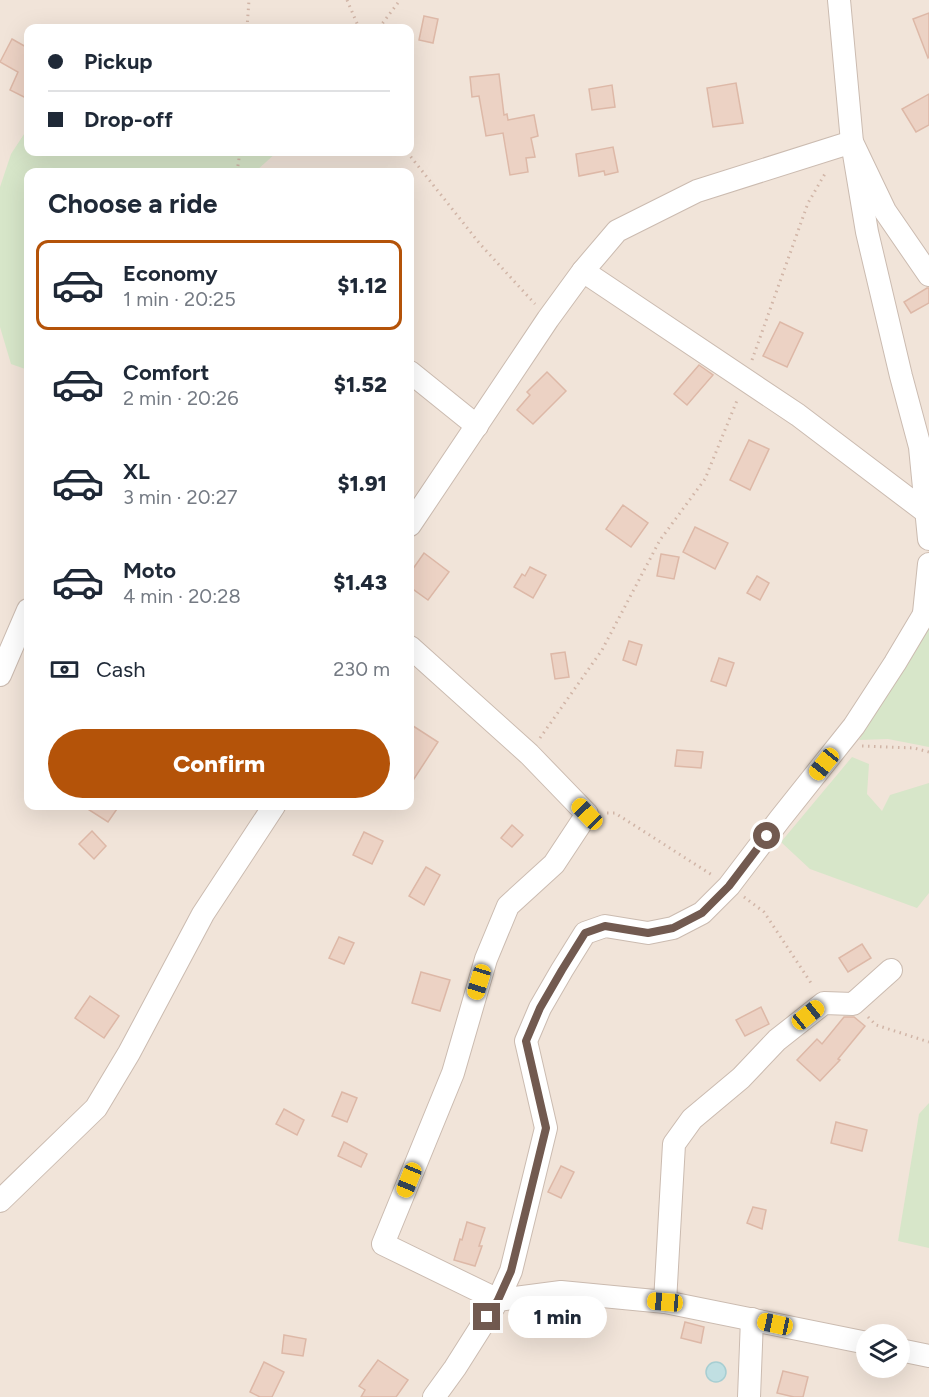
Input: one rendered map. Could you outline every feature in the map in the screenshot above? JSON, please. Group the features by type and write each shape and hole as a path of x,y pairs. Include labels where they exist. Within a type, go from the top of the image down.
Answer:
{"street":[{"path":"839,0 846,144 920,447 929,538"},
{"path":"414,519 548,319 617,231 697,191 846,144"},
{"path":"846,144 885,211 929,275"},
{"path":"584,271 798,415 926,512"},
{"path":"414,375 477,426"},
{"path":"434,1397 498,1300 511,1271 546,1128 526,1041 540,1008 585,933 605,926 648,933 673,928 702,913 729,886 860,717 895,663 927,609 929,564"},
{"path":"0,675 24,619"},
{"path":"414,651 529,754 587,814 554,864 508,906 486,959 453,1073 383,1244 498,1300 561,1292 665,1302 856,1341"},
{"path":"0,1201 96,1108 129,1053 203,914 271,810"},
{"path":"665,1302 674,1144 692,1119 741,1078 777,1040 824,1003 854,1004 891,970"},
{"path":"749,1397 752,1319"},
{"path":"910,1352 929,1356"}],"path":[{"path":"247,24 249,0"},
{"path":"347,0 357,24"},
{"path":"382,24 400,0"},
{"path":"529,754 602,650 660,540 705,479 745,380 808,203 846,144"},
{"path":"410,156 480,244 548,319"},
{"path":"839,745 914,748 929,752"},
{"path":"587,814 615,813 729,886"},
{"path":"764,912 824,1003"},
{"path":"854,1004 876,1025 929,1042"}],"shaded area":[{"path":"0,0 929,0 929,1397 0,1397"}],"green space":[{"path":"24,134 24,156 273,156 259,168 24,168 24,369 11,364 0,327 0,187 11,154"},
{"path":"929,617 929,747 888,739 859,740"},
{"path":"852,757 869,764 867,794 882,811 890,795 929,783 929,893 917,908 810,869 781,842"},
{"path":"929,1103 929,1248 898,1241 919,1114"}],"water":[{"path":"716,1362 723,1365 726,1372 723,1379 716,1382 709,1379 706,1372 709,1365"}],"building":[{"path":"929,13 929,57 928,58 913,19"},
{"path":"424,16 438,19 433,43 419,40"},
{"path":"12,39 24,46 24,97 10,90 18,72 0,62"},
{"path":"499,74 504,115 507,114 508,120 534,115 538,136 531,138 535,157 526,158 528,172 510,175 503,133 486,136 479,96 472,97 470,77"},
{"path":"736,83 743,123 713,127 707,88"},
{"path":"612,85 615,107 592,110 589,89"},
{"path":"929,94 929,125 916,132 902,109"},
{"path":"613,147 618,172 605,175 604,171 579,176 576,154"},
{"path":"929,288 929,303 911,313 904,302"},
{"path":"780,322 803,333 787,367 763,356"},
{"path":"699,365 713,375 687,405 674,394"},
{"path":"547,372 566,391 533,424 517,410 530,395 527,392"},
{"path":"749,440 769,449 750,490 730,480"},
{"path":"623,505 648,523 631,547 606,529"},
{"path":"695,527 728,543 715,569 683,552"},
{"path":"424,553 449,572 428,600 414,590 414,567"},
{"path":"661,554 679,557 674,579 657,576"},
{"path":"530,567 546,575 533,598 514,587 522,574 525,576"},
{"path":"757,576 769,583 760,600 747,593"},
{"path":"629,641 642,645 636,665 623,660"},
{"path":"565,652 569,677 555,679 551,654"},
{"path":"719,658 734,663 726,686 711,681"},
{"path":"414,727 438,742 414,779"},
{"path":"677,750 703,752 701,768 675,766"},
{"path":"89,810 116,810 108,822"},
{"path":"512,825 523,835 512,847 501,838"},
{"path":"92,831 106,846 94,859 79,844"},
{"path":"364,832 383,841 372,864 353,855"},
{"path":"426,867 440,875 424,905 409,896"},
{"path":"339,937 354,943 344,964 329,958"},
{"path":"862,944 871,958 848,972 839,958"},
{"path":"421,972 450,980 440,1011 412,1003"},
{"path":"90,996 119,1016 104,1038 75,1018"},
{"path":"761,1007 769,1024 745,1036 736,1020"},
{"path":"844,1017 854,1017 865,1026 838,1059 840,1060 820,1081 797,1060 817,1039 822,1044"},
{"path":"342,1092 357,1098 347,1122 332,1116"},
{"path":"284,1109 304,1120 297,1135 276,1124"},
{"path":"836,1122 867,1130 862,1151 831,1143"},
{"path":"344,1142 367,1154 361,1167 338,1156"},
{"path":"561,1166 574,1172 561,1198 548,1192"},
{"path":"753,1207 766,1210 762,1229 747,1223"},
{"path":"467,1222 485,1228 475,1266 454,1260"},
{"path":"685,1322 704,1327 701,1343 681,1338"},
{"path":"284,1335 306,1339 303,1356 282,1353"},
{"path":"378,1360 408,1380 396,1397 361,1397 365,1390 359,1386"},
{"path":"264,1362 284,1372 272,1397 260,1397 250,1392"},
{"path":"783,1371 808,1377 803,1397 777,1393"}],"route":[{"path":"487,1317 498,1300 511,1271 546,1128 526,1041 540,1008 562,970 585,933 605,926 648,933 673,928 702,913 729,886 767,836"}]}
